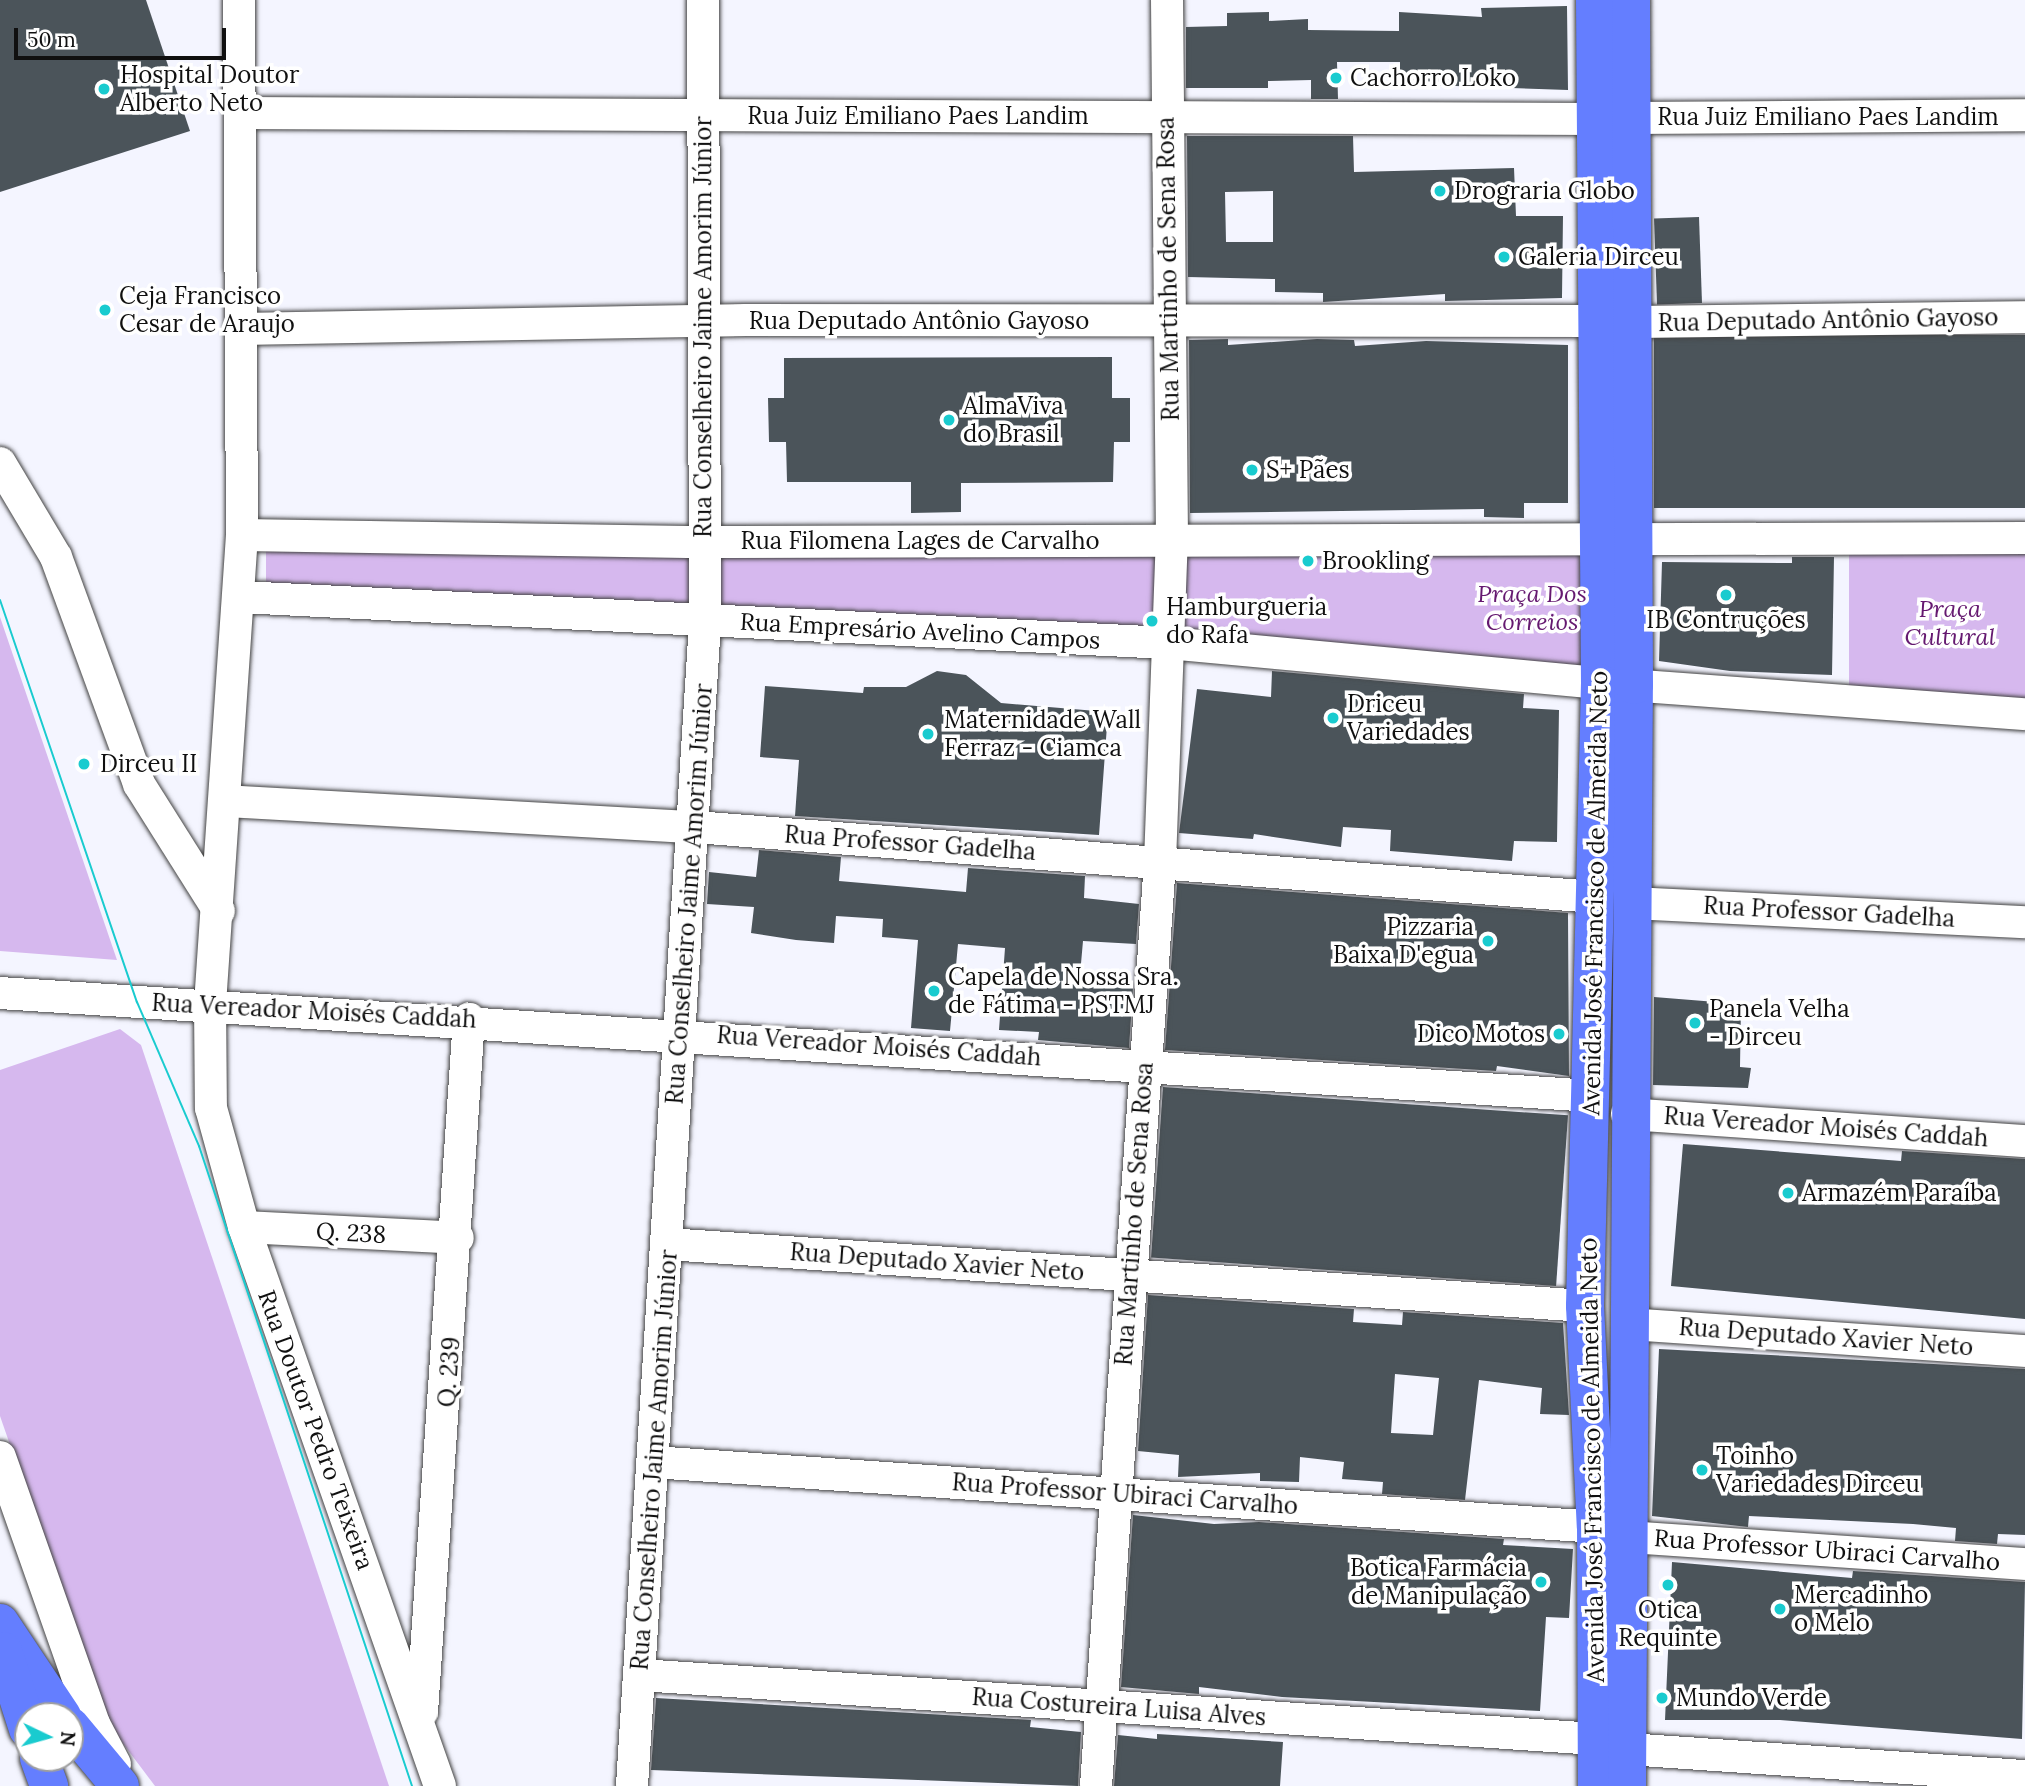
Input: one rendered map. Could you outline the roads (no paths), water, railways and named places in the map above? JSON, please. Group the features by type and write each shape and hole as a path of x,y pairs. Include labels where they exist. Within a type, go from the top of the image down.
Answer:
{"main road":[{"name":"Avenida José Francisco de Almeida Neto","path":"1595,0 1613,119 1617,684 1632,903 1627,1114 1628,1324 1612,1532"},
{"name":"Avenida José Francisco de Almeida Neto","path":"1613,119 1631,0"},
{"name":"Avenida José Francisco de Almeida Neto","path":"1597,1786 1617,1758 1612,1532 1585,1306 1595,897 1617,684"},
{"path":"0,1623 53,1702"},
{"path":"0,1636 20,1702"},
{"path":"84,1743 120,1786"}],"street":[{"name":"Rua Doutor Pedro Teixeira","path":"239,0 242,536 219,911 210,1003 209,1070 224,1168 421,1724 440,1786"},
{"name":"Rua Conselheiro Jaime Amorim Júnior","path":"632,1786 679,1033 695,827 705,621 703,0"},
{"name":"Rua Martinho de Sena Rosa","path":"1097,1786 1143,1063 1160,862 1172,539 1167,0"},
{"name":"Rua Juiz Emiliano Paes Landim","path":"240,113 1613,119 2025,115"},
{"name":"Rua Deputado Antônio Gayoso","path":"240,329 704,322 1168,323 2025,317"},
{"path":"0,463 56,557 139,784 219,911"},
{"name":"Rua Filomena Lages de Carvalho","path":"242,536 704,542 1615,537 2025,538"},
{"name":"Rua Empresário Avelino Campos","path":"240,597 1168,643 1617,684 2025,714"},
{"name":"Rua Professor Gadelha","path":"225,801 695,827 1595,897"},
{"name":"Rua Professor Gadelha","path":"1632,903 2025,922"},
{"name":"Rua Vereador Moisés Caddah","path":"0,993 210,1003 1143,1063 1591,1096"},
{"name":"Q. 239","path":"421,1724 458,1238 469,1020"},
{"name":"Rua Vereador Moisés Caddah","path":"1627,1114 2025,1141"},
{"name":"Q. 238","path":"244,1227 458,1238"},
{"name":"Rua Deputado Xavier Neto","path":"667,1244 1585,1306"},
{"name":"Rua Deputado Xavier Neto","path":"1628,1324 2025,1350"},
{"path":"0,1457 94,1724 126,1786"},
{"name":"Rua Professor Ubiraci Carvalho","path":"653,1462 1115,1493 2025,1564"},
{"name":"Rua Costureira Luisa Alves","path":"640,1675 1102,1706 1617,1758 2025,1776"}],"tram line":[{"path":"0,600 137,1002 199,1146 412,1786"}],"place":[{"name":"Cachorro Loko","path":"1336,78"},
{"name":"Hospital Doutor Alberto Neto","path":"104,89"},
{"name":"Drograria Globo","path":"1440,191"},
{"name":"Galeria Dirceu","path":"1504,257"},
{"name":"Ceja Francisco Cesar de Araujo","path":"105,310"},
{"name":"AlmaViva do Brasil","path":"949,420"},
{"name":"S+ Pães","path":"1252,470"},
{"name":"Brookling","path":"1308,561"},
{"name":"IB Contruções","path":"1726,595"},
{"name":"Hamburgueria do Rafa","path":"1152,621"},
{"name":"Driceu Variedades","path":"1333,718"},
{"name":"Maternidade Wall Ferraz - Ciamca","path":"928,734"},
{"name":"Dirceu II","path":"84,764"},
{"name":"Pizzaria Baixa D'egua","path":"1488,941"},
{"name":"Capela de Nossa Sra. de Fátima - PSTMJ","path":"934,991"},
{"name":"Panela Velha - Dirceu","path":"1695,1023"},
{"name":"Dico Motos","path":"1559,1034"},
{"name":"Armazém Paraíba","path":"1788,1193"},
{"name":"Toinho Variedades Dirceu","path":"1702,1470"},
{"name":"Botica Farmácia de Manipulação","path":"1541,1582"},
{"name":"Otica Requinte","path":"1668,1585"},
{"name":"Mercadinho o Melo","path":"1780,1609"},
{"name":"Mundo Verde","path":"1662,1698"}],"park label":[{"name":"Praça Dos Correios","path":"1532,608"},
{"name":"Praça Cultural","path":"1950,623"}]}
